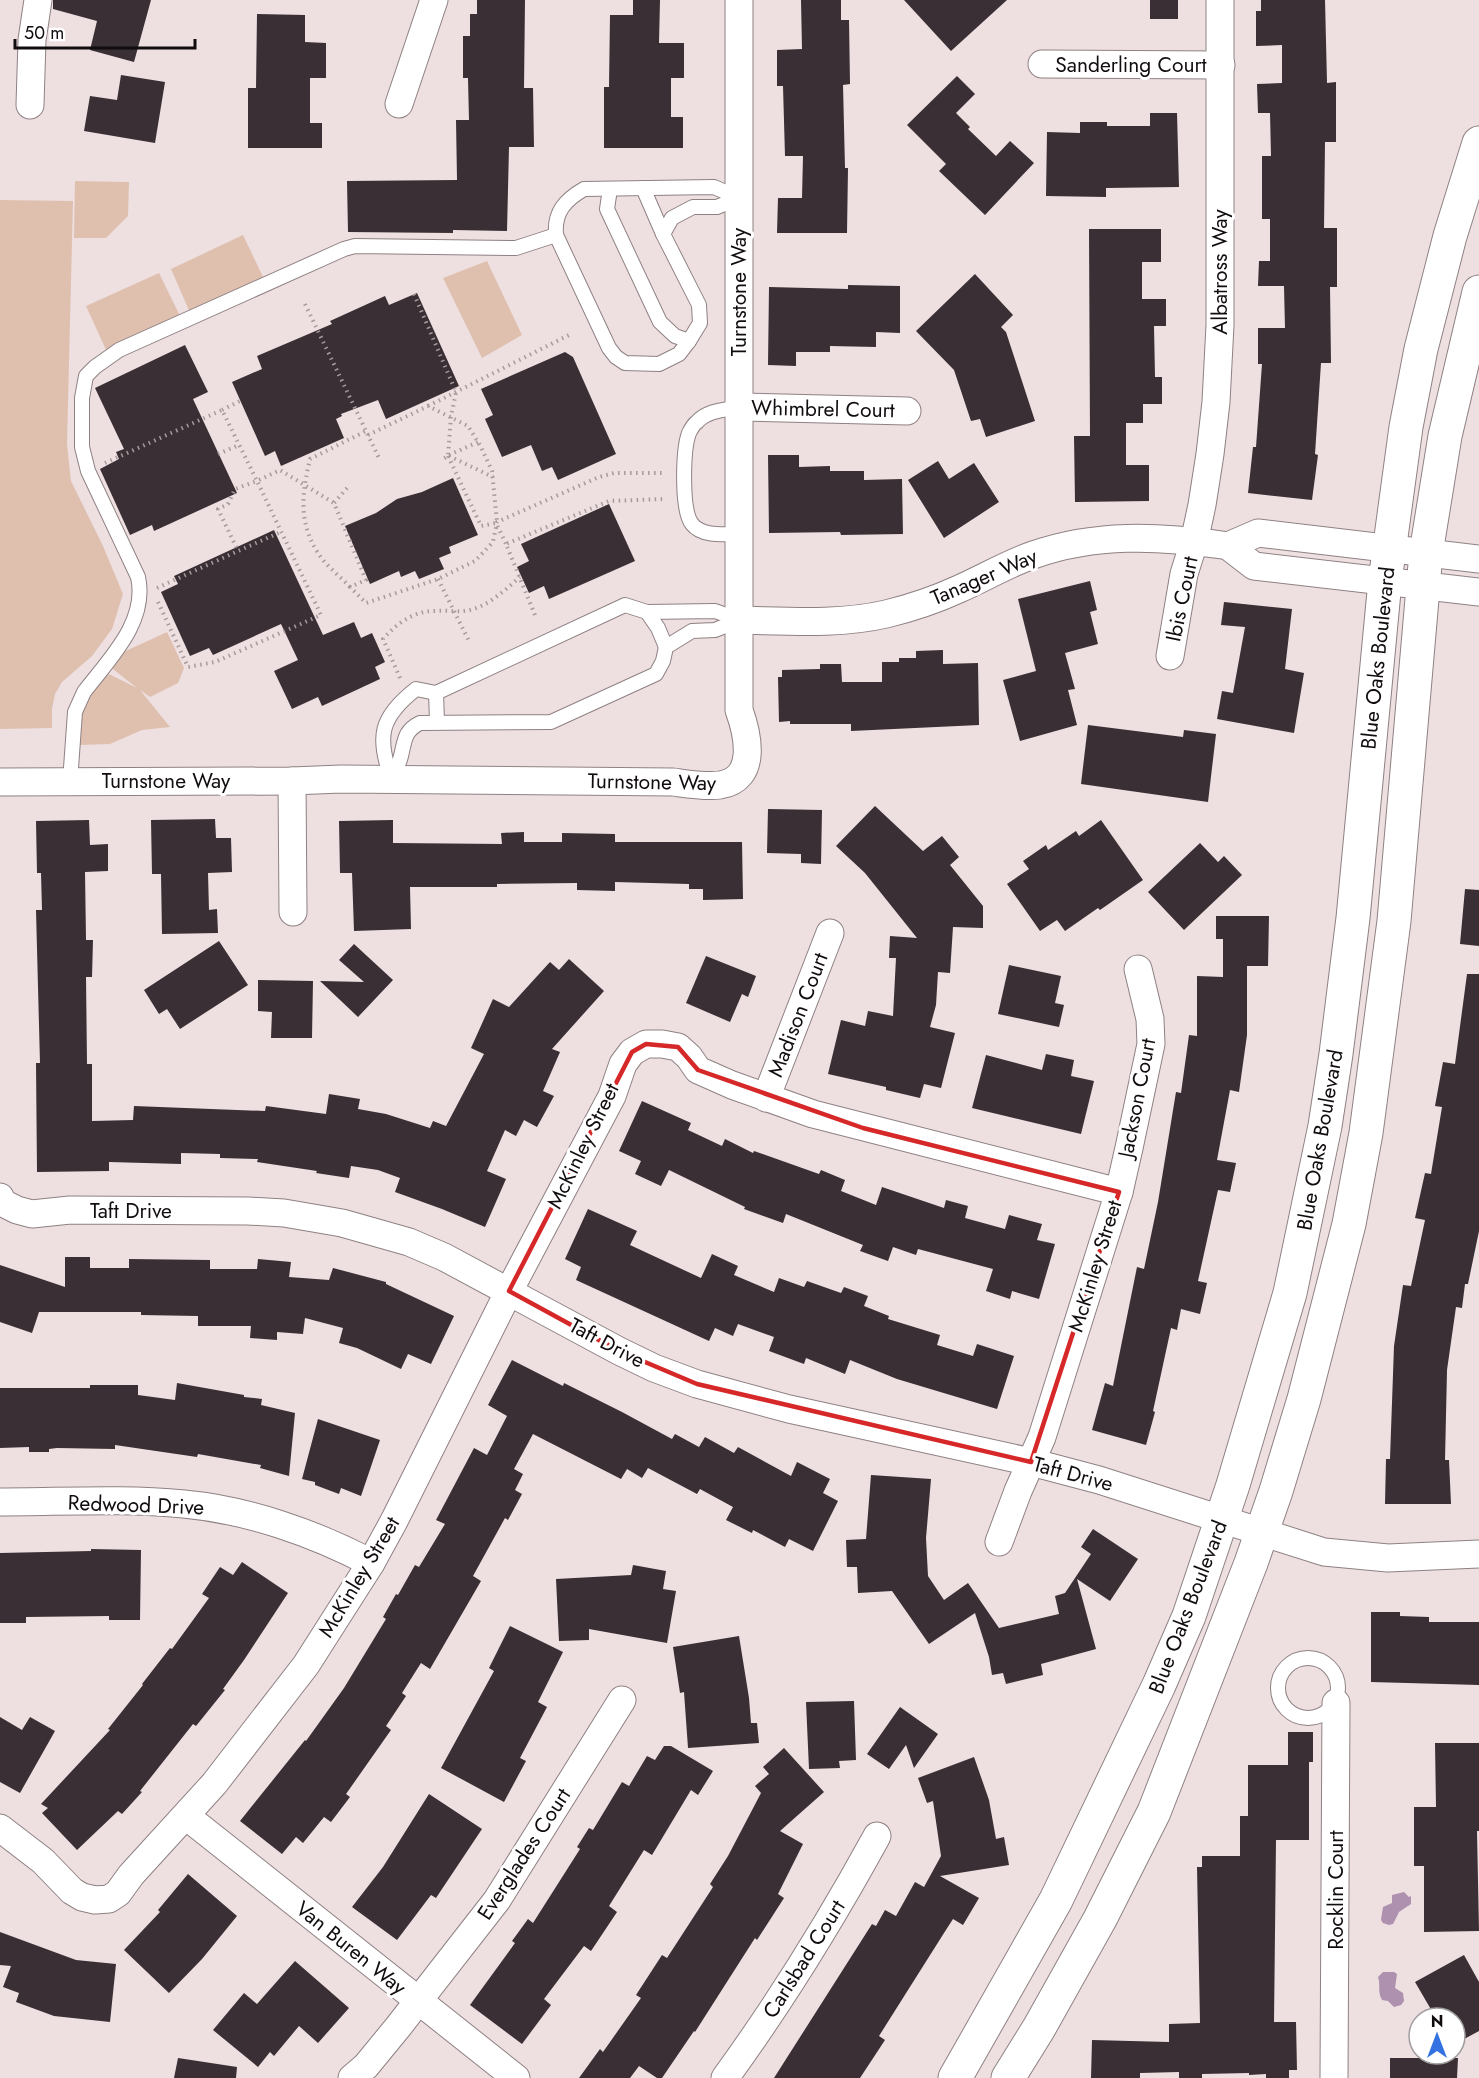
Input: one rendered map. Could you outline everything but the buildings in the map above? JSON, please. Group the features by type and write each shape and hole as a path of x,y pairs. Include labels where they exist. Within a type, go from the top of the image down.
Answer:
{"main road":[{"name":"Blue Oaks Boulevard","path":"955,2078 1056,1900 1159,1685 1188,1616 1222,1520 1290,1293 1325,1126 1353,918 1385,581 1406,427 1421,349 1450,236 1479,143"},
{"name":"Blue Oaks Boulevard","path":"1008,2078 1100,1919 1154,1812 1262,1533 1304,1399 1349,1224 1366,1133 1394,921 1426,553 1445,436 1479,292"}],"street":[{"path":"30,105 32,40 38,0"},
{"path":"399,104 434,0"},
{"name":"Turnstone Way","path":"0,782 392,780 673,782 708,786 723,784 737,778 746,765 748,748 739,710 739,0"},
{"name":"Albatross Way","path":"1194,542 1210,454 1218,363 1220,0"},
{"name":"Sanderling Court","path":"1041,64 1221,65"},
{"name":"Whimbrel Court","path":"740,407 907,411"},
{"path":"1479,559 1258,533 1228,546 1254,566 1479,592"},
{"name":"Tanager Way","path":"740,620 840,621 883,615 925,603 1033,555 1071,543 1108,538 1228,546"},
{"name":"Ibis Court","path":"1170,656 1184,574 1194,542"},
{"path":"292,781 293,912"},
{"name":"Madison Court","path":"766,1098 830,933"},
{"name":"Jackson Court","path":"1119,1192 1151,1044 1150,1018 1138,969"},
{"name":"McKinley Street","path":"0,1828 43,1861 72,1891 82,1897 95,1900 109,1899 118,1893 131,1875 214,1784 306,1665 371,1563 509,1291 612,1095 623,1064 632,1052 646,1044 678,1047 698,1070 766,1098 813,1114 1119,1192 1044,1431 999,1542"},
{"name":"Taft Drive","path":"0,1197 3,1203 32,1214 70,1210 284,1213 375,1231 444,1257 627,1355 697,1384 789,1409 1031,1462 1099,1480 1324,1552 1423,1558 1479,1554"},
{"name":"Redwood Drive","path":"0,1502 140,1502 183,1504 218,1509 257,1518 300,1533 350,1552 371,1563"},
{"name":"Everglades Court","path":"352,2078 366,2066 497,1900 622,1700"},
{"name":"Rocklin Court","path":"1334,2078 1336,1703"},
{"name":"Van Buren Way","path":"186,1816 516,2078"},
{"name":"Carlsbad Court","path":"725,2078 763,2026 801,1966 849,1888 877,1836"}],"lane":[{"path":"643,188 663,234 699,305 700,322 680,354 659,364 626,363 616,357 609,348 556,235 557,215 568,199 584,189 610,189 643,188 714,187 739,198"},
{"path":"610,189 607,209 660,322 675,336 689,341"},
{"path":"663,234 672,218 693,207 717,207 739,198"},
{"path":"70,782 73,726 79,701 127,636 138,606 140,587 138,577 84,460 82,447 83,387 86,376 94,367 119,350 344,249 355,246 516,248 556,235"},
{"path":"740,407 707,414 697,421 689,432 685,452 685,505 691,524 703,532 740,534"},
{"path":"392,780 383,756 386,724 401,701 416,689 436,693 625,605 647,612 715,611 740,620"},
{"path":"392,780 407,732 420,723 437,721 551,722 656,674 663,661 666,647 658,628 647,612"},
{"path":"666,647 692,631 715,630 740,620"},
{"path":"436,693 437,721"},
{"path":"1314,1657 1331,1667 1339,1681 1336,1703 1322,1717 1304,1719 1287,1711 1278,1695 1279,1677 1287,1666 1300,1658 1314,1657"}],"path":[{"path":"414,294 456,392 451,417 448,456 481,526 496,522 599,477 614,473 666,473"},
{"path":"305,304 379,458"},
{"path":"428,406 468,426 492,471 496,522 492,542 475,561 438,579 366,603 318,554 307,530 302,510 304,485 310,459 428,406 569,335"},
{"path":"97,467 240,401"},
{"path":"156,598 188,667 215,662 321,615 222,410"},
{"path":"443,459 478,442"},
{"path":"219,454 239,445"},
{"path":"448,456 493,477"},
{"path":"238,552 219,509 228,504 235,489 280,470 334,503 366,580 350,587"},
{"path":"334,503 347,488"},
{"path":"506,543 609,501 665,499"},
{"path":"496,522 535,615"},
{"path":"153,590 281,532"},
{"path":"400,678 383,639 390,631 411,615 433,610 465,611 489,602 520,577"},
{"path":"438,579 470,643"}],"highlighted area":[{"path":"646,1044 678,1047 698,1070 863,1128 1119,1192 1031,1462 697,1384 619,1351 509,1291 632,1052"}],"shaded area":[{"path":"75,181 129,182 128,216 106,238 74,238"},
{"path":"0,200 73,201 67,444 71,481 103,546 123,594 112,629 92,656 62,682 55,694 52,728 0,729"},
{"path":"243,235 265,281 191,315 171,269"},
{"path":"487,261 522,335 482,358 443,278"},
{"path":"159,273 181,318 107,352 86,306"},
{"path":"167,632 184,668 178,683 150,697 140,690 170,727 142,730 110,744 79,745 77,716 94,686 109,674 137,688 109,666 117,655"},
{"path":"1404,1892 1409,1897 1411,1896 1411,1904 1399,1912 1393,1924 1383,1923 1381,1920 1383,1907 1392,1903 1392,1895"},
{"path":"1383,1972 1397,1974 1395,1988 1403,1993 1404,2001 1401,2005 1394,2007 1388,2001 1382,2000 1378,1977"}]}
